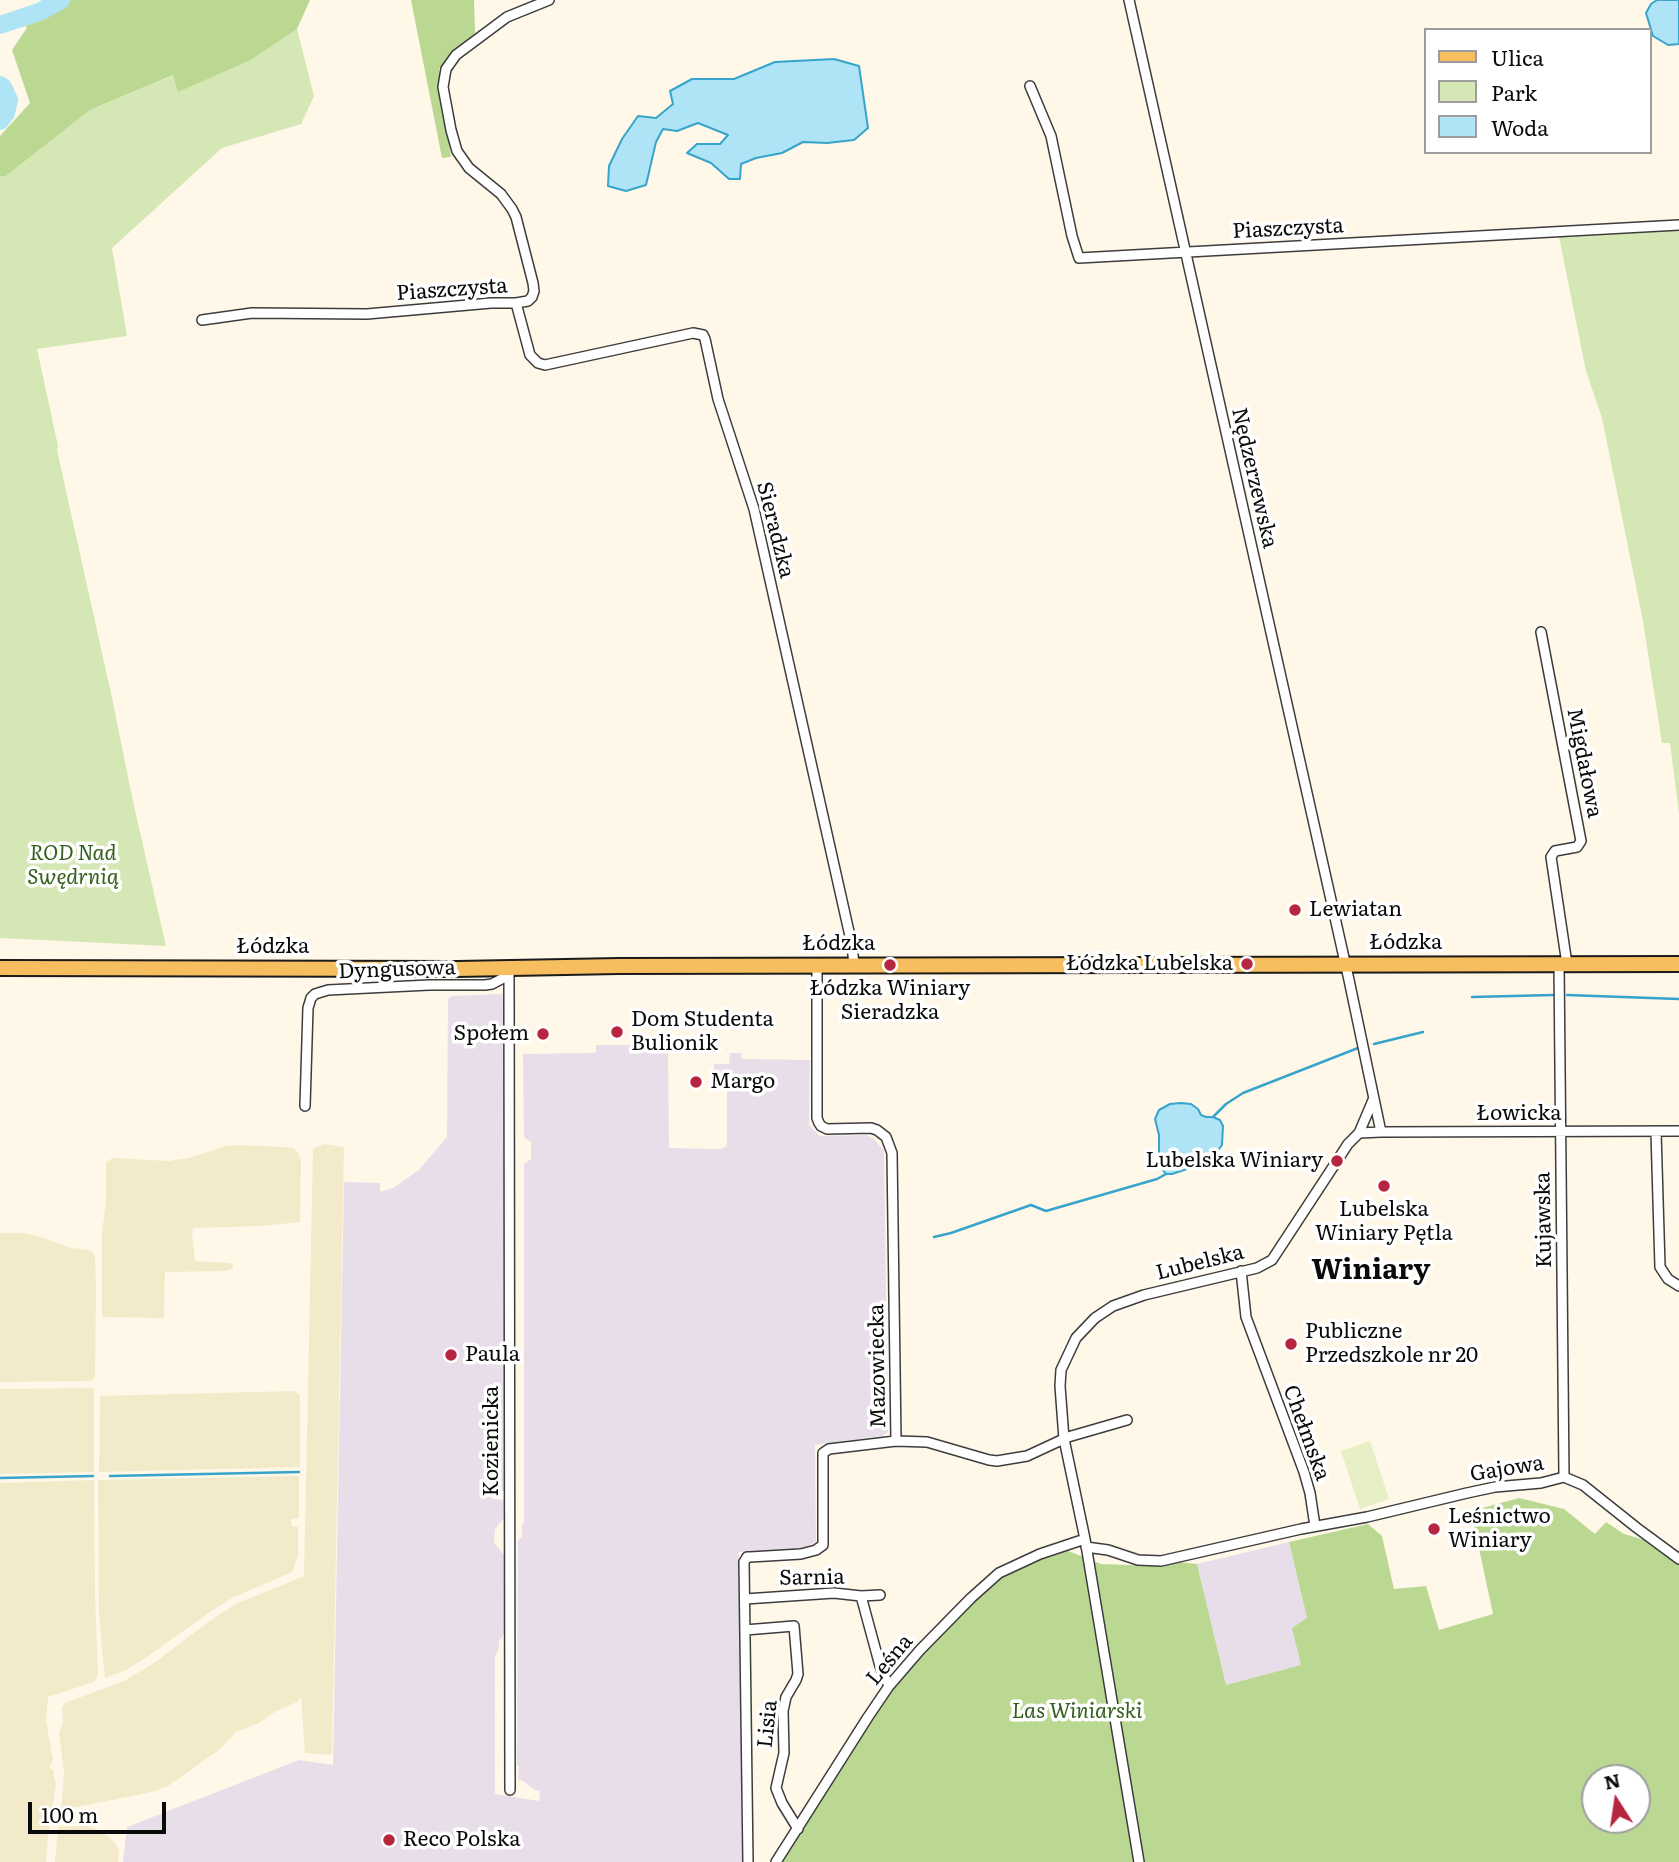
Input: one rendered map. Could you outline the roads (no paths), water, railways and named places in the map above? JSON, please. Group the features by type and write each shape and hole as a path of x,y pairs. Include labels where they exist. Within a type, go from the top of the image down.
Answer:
{"main road":[{"name":"Łódzka","path":"0,968 509,971 854,965 1679,964"}],"street":[{"name":"Piaszczysta","path":"202,320 253,313 351,315 528,301 534,291 519,227 507,201 469,168 457,152 444,97 443,78 446,69 457,55 496,24 518,11 549,0"},
{"name":"Nędzerzewska","path":"1129,0 1346,964"},
{"name":"Piaszczysta","path":"1030,86 1055,147 1072,236 1079,258 1679,225"},
{"name":"Sieradzka","path":"516,303 530,355 545,365 693,333 703,335 718,399 754,509 851,939 854,965"},
{"name":"Migdałowa","path":"1541,632 1581,841 1577,846 1555,851 1551,858 1563,964"},
{"path":"1346,964 1381,1132"},
{"name":"Kujawska","path":"1563,964 1560,1132 1564,1477"},
{"name":"Mazowiecka","path":"748,1862 744,1562 747,1557 801,1554 823,1545 822,1456 826,1450 896,1441 892,1153 889,1141 877,1130 827,1129 821,1126 817,1118 817,966"},
{"name":"Dyngusowa","path":"306,1106 308,1008 315,994 328,990 485,985 492,984 509,971"},
{"name":"Kozienicka","path":"509,971 510,1790"},
{"name":"Lubelska","path":"1139,1862 1085,1543 1064,1439 1060,1375 1073,1343 1089,1323 1113,1306 1130,1299 1264,1266 1272,1260 1359,1133 1374,1095"},
{"name":"Łowicka","path":"1359,1133 1679,1131"},
{"path":"1656,1132 1660,1267 1668,1279 1679,1286"},
{"name":"Chełmska","path":"1241,1272 1246,1317 1304,1472 1315,1525"},
{"path":"896,1441 938,1444 997,1461 1027,1456 1064,1439 1127,1420"},
{"name":"Gajowa","path":"1315,1525 1367,1517 1495,1487 1541,1483 1564,1477 1583,1485 1679,1559"},
{"path":"1085,1543 1138,1560 1154,1562 1315,1525"},
{"name":"Leśna","path":"776,1862 889,1686 920,1650 994,1576 1025,1560 1085,1543"},
{"name":"Sarnia","path":"745,1599 834,1593 880,1595"},
{"path":"861,1596 880,1666 889,1686"},
{"name":"Lisia","path":"745,1630 794,1626 798,1674 786,1698 783,1711 784,1753 776,1788 798,1829"}],"water":[{"path":"1657,0 1679,0 1679,44 1668,45 1653,36 1646,13"},
{"path":"834,59 859,66 868,128 854,140 803,142 782,153 741,164 740,179 729,179 711,163 687,153 697,144 720,144 728,135 698,123 677,131 663,129 656,142 646,185 626,191 608,186 609,166 622,139 638,116 656,118 673,104 670,91 692,79 734,79 775,62"},
{"path":"1170,1104 1191,1104 1201,1115 1220,1120 1223,1126 1222,1145 1202,1164 1166,1174 1159,1155 1159,1135 1155,1119 1159,1110"}],"waterway":[{"path":"0,25 39,12 61,0"},
{"path":"0,85 9,100 6,113 0,121"},
{"path":"1472,997 1553,995"},
{"path":"1567,995 1679,999"},
{"path":"1374,1044 1423,1032"},
{"path":"1213,1117 1243,1093 1358,1048"},
{"path":"934,1237 1031,1205 1046,1211 1157,1179 1166,1174"},
{"path":"110,1476 299,1472"},
{"path":"0,1478 93,1476"}],"place":[{"name":"Lewiatan","path":"1295,910"},
{"name":"Łódzka Lubelska","path":"1247,964"},
{"name":"Łódzka Winiary Sieradzka","path":"890,965"},
{"name":"Dom Studenta Bulionik","path":"617,1032"},
{"name":"Społem","path":"543,1034"},
{"name":"Margo","path":"696,1082"},
{"name":"Lubelska Winiary","path":"1337,1161"},
{"name":"Lubelska Winiary Pętla","path":"1384,1186"},
{"name":"Publiczne Przedszkole nr 20","path":"1291,1344"},
{"name":"Paula","path":"451,1355"},
{"name":"Leśnictwo Winiary","path":"1434,1529"},
{"name":"Reco Polska","path":"389,1840"}],"district":[{"name":"Winiary","path":"1371,1271"}],"park label":[{"name":"ROD Nad Swędrnią","path":"73,866"},
{"name":"Las Winiarski","path":"1077,1712"}]}
